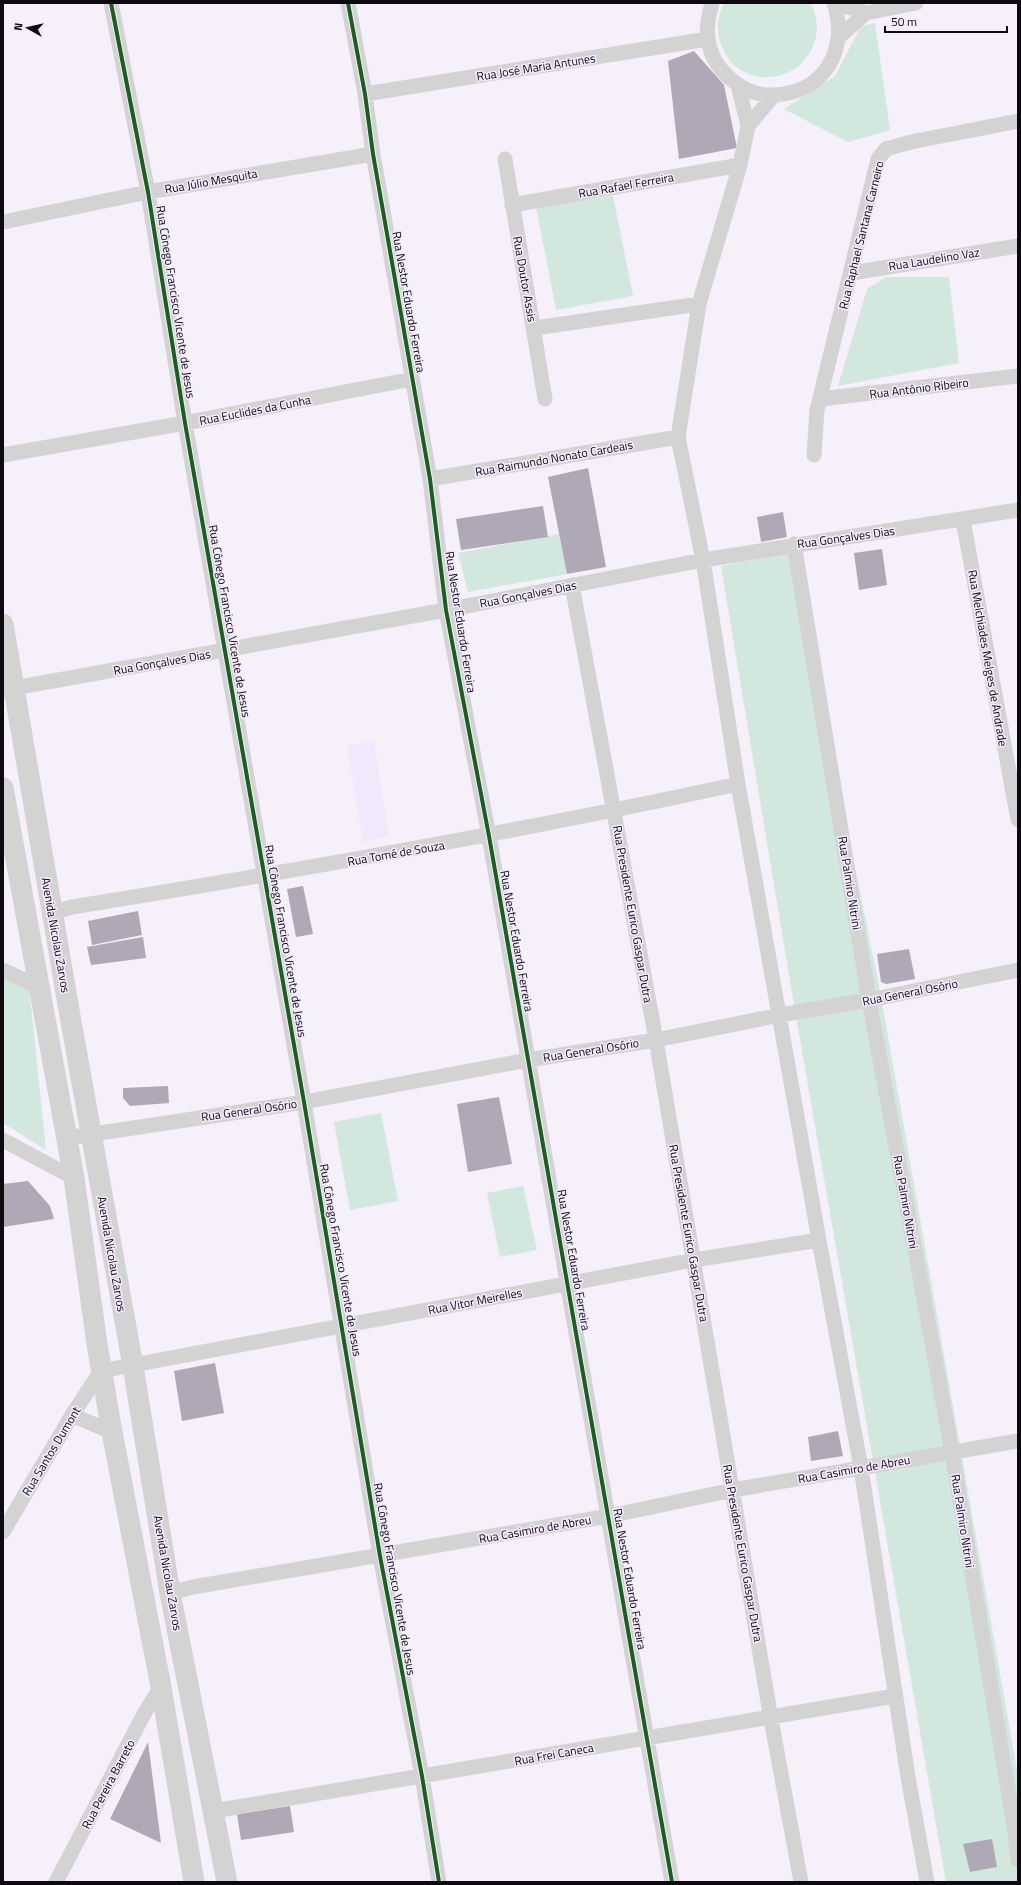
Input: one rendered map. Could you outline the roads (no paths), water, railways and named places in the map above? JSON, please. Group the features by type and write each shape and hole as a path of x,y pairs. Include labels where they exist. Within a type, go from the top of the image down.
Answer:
{"main road":[{"name":"Avenida Nicolau Zarvos","path":"3,624 9,689 92,1133 126,1338 133,1366 170,1593 227,1882"},
{"name":"Avenida Nicolau Zarvos","path":"3,788 74,1178 101,1371 161,1687 194,1882"},
{"path":"27,919 52,913"}],"street":[{"name":"Rua Cônego Francisco Vicente de Jesus","path":"111,3 148,192 185,423 304,1102 380,1556 422,1776 439,1882"},
{"name":"Rua Nestor Eduardo Ferreira","path":"348,3 365,94 373,154 430,480 446,610 489,836 672,1882"},
{"path":"712,3 707,19 708,40 713,57 724,73 738,85 755,92 774,95 792,92 810,84 824,71 834,55 839,37 839,17 835,3"},
{"path":"835,3 866,13 916,3"},
{"path":"839,37 866,13"},
{"name":"Rua José Maria Antunes","path":"365,94 708,40"},
{"path":"738,85 748,126 740,164 699,304 678,437 703,560 738,784 861,1468 895,1696 927,1882"},
{"path":"748,126 774,95"},
{"name":"Rua Raphael Santana Carneiro","path":"814,455 817,410 878,159 886,150 911,142 1018,121"},
{"name":"Rua Júlio Mesquita","path":"3,222 148,192 373,154"},
{"name":"Rua Doutor Assis","path":"505,159 545,399"},
{"name":"Rua Rafael Ferreira","path":"512,205 740,164"},
{"name":"Rua Laudelino Vaz","path":"850,273 1018,246"},
{"path":"534,328 699,304"},
{"name":"Rua Antônio Ribeiro","path":"820,399 1018,376"},
{"name":"Rua Euclides da Cunha","path":"3,455 185,423 412,379"},
{"name":"Rua Raimundo Nonato Cardeais","path":"430,480 678,437"},
{"name":"Rua Gonçalves Dias","path":"9,689 446,610 703,560 794,544 963,520 1018,510"},
{"name":"Rua Melchiades Melges de Andrade","path":"963,520 1018,820"},
{"name":"Rua Palmiro Nitrini","path":"794,544 869,1000 952,1452 1018,1860"},
{"name":"Rua Presidente Eurico Gaspar Dutra","path":"572,585 656,1040 771,1719 802,1882"},
{"name":"Rua Tomé de Souza","path":"52,913 72,907 264,876 489,836 738,784"},
{"path":"3,970 39,987"},
{"name":"Rua General Osório","path":"67,1138 304,1102 528,1060 656,1040 1018,970"},
{"path":"3,1140 74,1178"},
{"name":"Rua Vitor Meirelles","path":"101,1371 694,1260 819,1240"},
{"name":"Rua Santos Dumont","path":"5,1524 101,1371"},
{"path":"72,1415 112,1432"},
{"name":"Rua Casimiro de Abreu","path":"170,1593 193,1587 609,1516 733,1490 1018,1441"},
{"name":"Rua Pereira Barreto","path":"56,1882 145,1712 161,1687"},
{"name":"Rua Frei Caneca","path":"214,1811 647,1738 771,1719 895,1696"}]}
